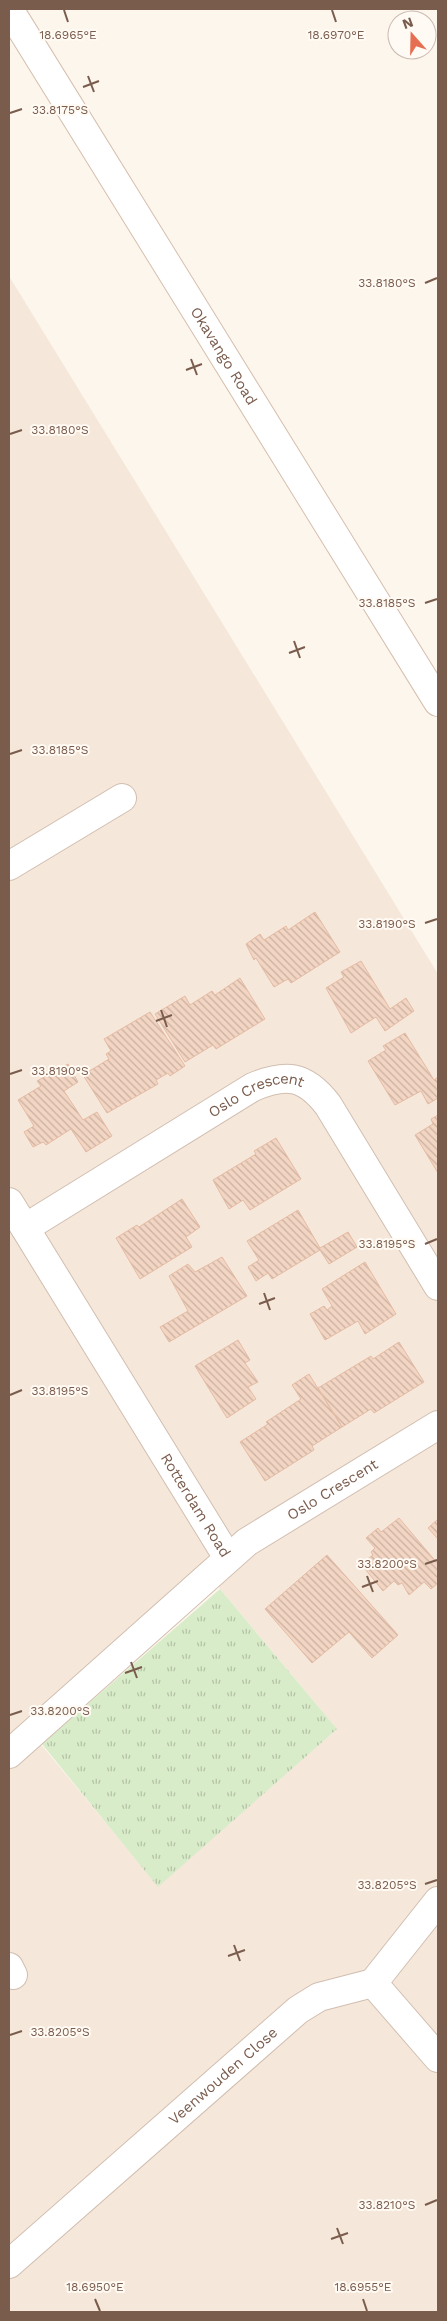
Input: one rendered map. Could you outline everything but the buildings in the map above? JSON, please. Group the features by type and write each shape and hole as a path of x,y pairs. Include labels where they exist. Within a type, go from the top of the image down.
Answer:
{"street":[{"name":"Okavango Road","path":"9,9 438,702"},
{"path":"9,866 122,798"},
{"name":"Oslo Crescent","path":"25,1228 253,1087 283,1078 298,1079 319,1093 328,1105 438,1286"},
{"name":"Rotterdam Road","path":"9,1202 228,1558 9,1754"},
{"name":"Oslo Crescent","path":"228,1558 247,1542 438,1425"},
{"path":"438,1901 373,1983 438,2058"},
{"name":"Veenwouden Close","path":"9,2264 298,2010 319,1997 373,1983"}],"shaded area":[{"path":"9,276 438,974 438,2312 9,2312","holes":["211,1578 337,1729 158,1886 34,1736"]}],"green space":[{"path":"220,1589 337,1729 158,1887 42,1744"}]}
